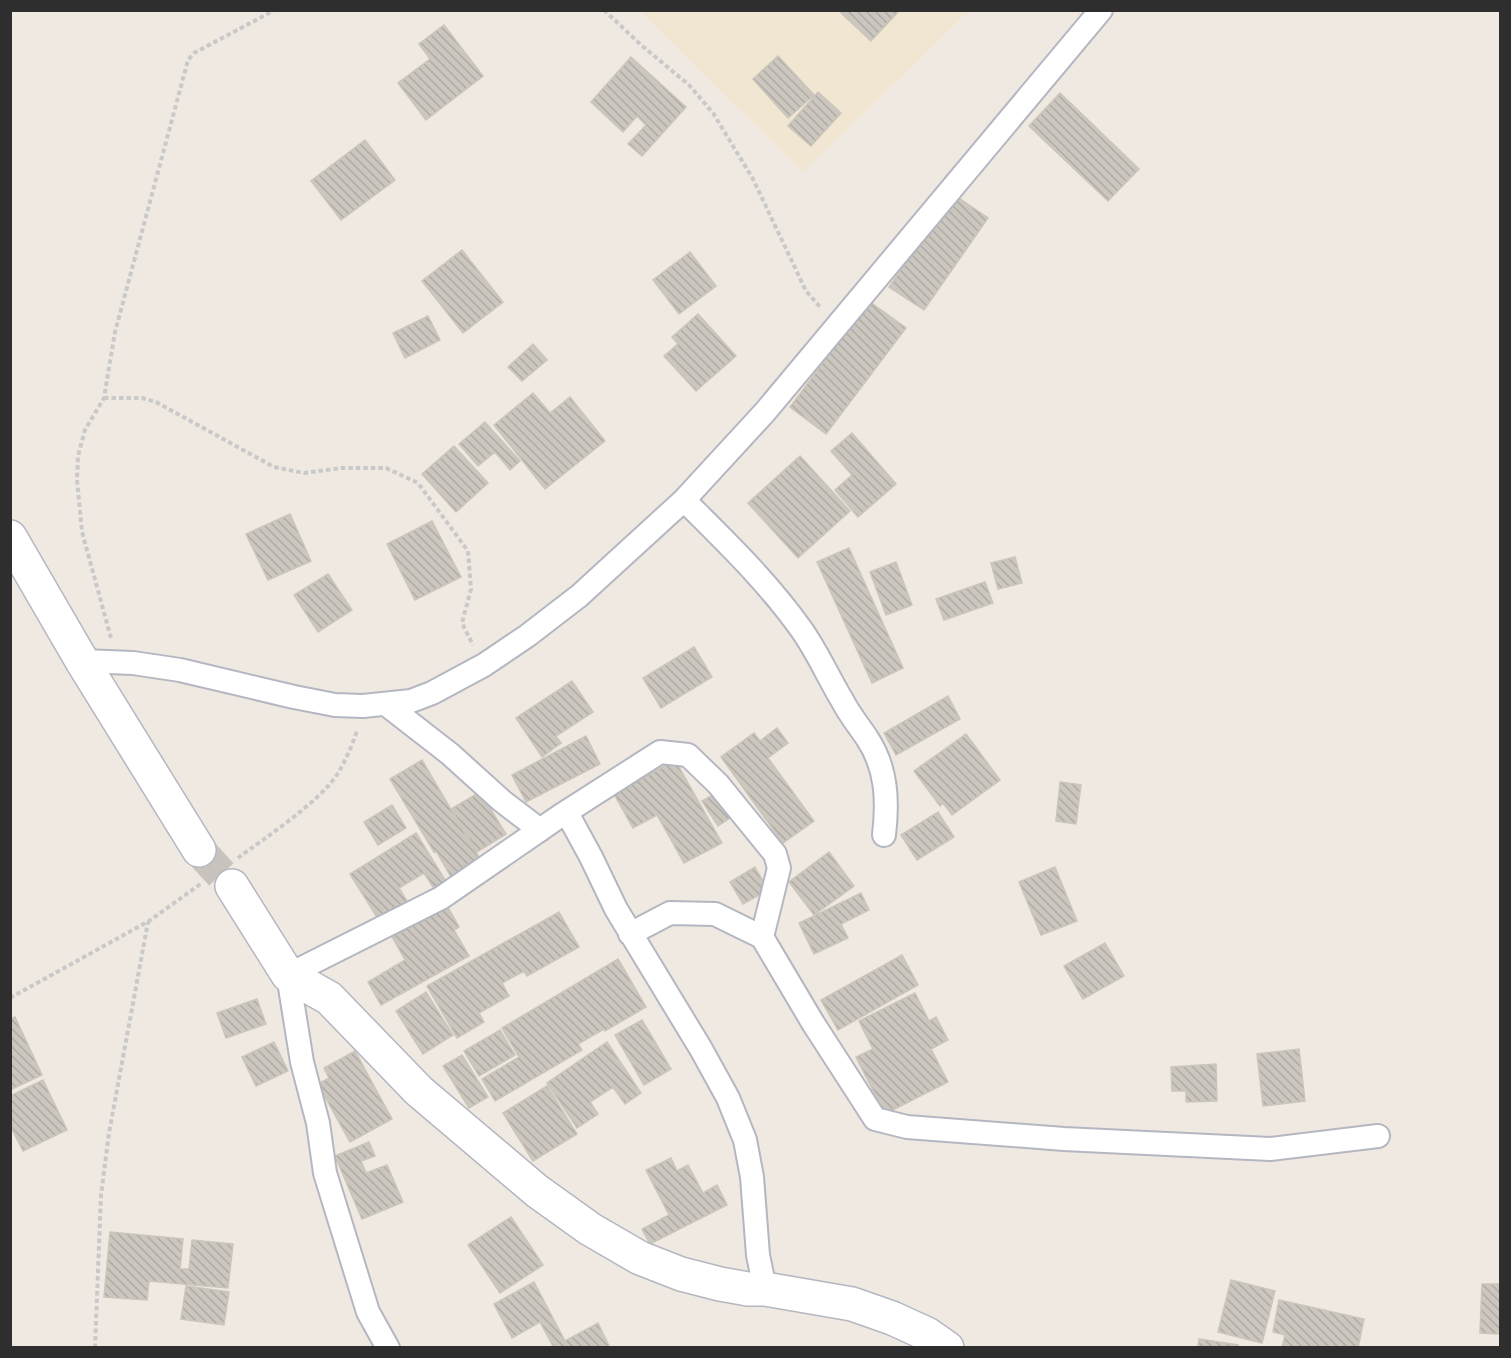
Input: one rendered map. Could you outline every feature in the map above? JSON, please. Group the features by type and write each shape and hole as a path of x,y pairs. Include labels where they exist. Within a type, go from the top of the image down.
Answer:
{"street":[{"path":"82,661 118,662 180,670 334,705 363,706 411,701 432,693 486,663 527,636 579,596 684,500 765,412 1101,10"},
{"path":"684,500 738,554 803,631 881,766 887,798 884,835"},
{"path":"10,537 82,661 199,850"},
{"path":"387,705 450,754 502,801 540,830"},
{"path":"288,975 441,898 660,752 687,755 718,784 775,854 779,868 762,937"},
{"path":"567,813 630,934 701,1049 728,1098 745,1140 752,1177 758,1255 765,1289"},
{"path":"232,886 288,975 302,1062 318,1123 326,1173 368,1312 388,1347"},
{"path":"630,934 670,913 715,914 762,937 813,1023 875,1119 907,1127 1064,1139 1270,1149 1378,1136"},
{"path":"288,975 329,998 419,1090 537,1191 590,1229 640,1258 681,1274 729,1286 765,1289 852,1304 892,1318 927,1334 946,1347"}],"path":[{"path":"118,662 82,532 77,480 78,456 85,430 104,398 115,332 188,60 194,53 275,10"},
{"path":"604,10 639,44 689,85 713,113 753,179 806,291 837,327"},
{"path":"104,398 142,398 156,402 274,467 304,473 342,468 386,468 418,483 468,551 471,589 462,623 468,638 486,663"},
{"path":"95,1347 104,1174 124,1050 149,921"}],"shaded area":[{"path":"640,11 969,11 803,172"}],"building":[{"path":"843,10 900,10 871,41 841,13"},
{"path":"444,25 483,76 426,120 398,83 430,59 419,44"},
{"path":"778,56 814,95 788,118 753,79"},
{"path":"631,57 686,107 642,156 628,144 646,125 637,116 623,132 591,102"},
{"path":"818,92 841,113 811,146 788,126"},
{"path":"1060,93 1139,169 1108,201 1029,126"},
{"path":"365,140 395,180 341,220 311,181"},
{"path":"953,194 988,218 924,310 889,287"},
{"path":"462,250 503,302 463,333 422,281"},
{"path":"690,252 716,286 679,314 653,280"},
{"path":"869,301 906,328 826,434 790,407"},
{"path":"698,314 736,356 696,391 664,356 678,344 672,337"},
{"path":"428,316 440,340 405,358 393,333"},
{"path":"533,344 547,360 522,381 508,367"},
{"path":"533,393 550,413 570,397 605,441 545,489 494,425"},
{"path":"485,422 520,461 510,470 495,452 478,466 459,444"},
{"path":"852,433 896,484 858,517 835,490 852,475 831,451"},
{"path":"454,446 488,483 456,512 422,474"},
{"path":"800,456 850,511 798,558 748,503"},
{"path":"290,514 311,561 268,580 246,534"},
{"path":"432,521 461,577 415,600 387,544"},
{"path":"849,548 903,668 872,683 817,562"},
{"path":"1015,557 1022,583 998,589 991,563"},
{"path":"896,562 912,605 886,615 870,572"},
{"path":"328,574 352,610 318,632 294,595"},
{"path":"985,582 993,603 944,620 936,599"},
{"path":"694,647 712,677 661,708 643,678"},
{"path":"572,681 593,712 556,736 561,743 542,757 516,718"},
{"path":"948,696 960,719 896,755 884,733"},
{"path":"777,728 788,743 768,758 814,821 783,843 721,757 754,733 760,741"},
{"path":"966,734 1000,780 952,815 943,803 940,806 914,771"},
{"path":"586,736 600,764 526,802 512,775"},
{"path":"422,760 480,859 465,867 469,875 455,884 390,779"},
{"path":"675,760 722,843 684,863 657,815 633,828 614,794"},
{"path":"1060,782 1081,785 1076,824 1056,821"},
{"path":"480,792 506,834 477,852 451,809"},
{"path":"718,792 733,816 718,826 702,801"},
{"path":"392,805 406,828 378,845 364,822"},
{"path":"938,812 954,837 917,860 901,835"},
{"path":"416,833 447,883 435,890 424,873 399,888 407,901 378,919 350,874"},
{"path":"829,852 854,886 814,915 789,882"},
{"path":"755,867 768,890 743,904 730,882"},
{"path":"1055,867 1077,921 1041,935 1019,882"},
{"path":"861,893 869,910 841,924 848,938 814,954 799,923"},
{"path":"445,902 459,927 454,930 469,956 381,1005 368,982 405,960 390,933"},
{"path":"559,912 579,947 527,976 524,971 502,983 509,996 479,1013 484,1022 457,1038 427,986"},
{"path":"1105,943 1124,976 1083,999 1064,966"},
{"path":"902,955 918,985 838,1030 821,1000"},
{"path":"618,959 646,1007 578,1044 582,1050 495,1101 482,1079 519,1057 502,1028"},
{"path":"426,992 453,1035 423,1054 396,1011"},
{"path":"915,993 929,1021 936,1017 948,1040 931,1049 948,1082 885,1114 856,1057 873,1049 859,1021"},
{"path":"257,999 266,1024 226,1038 217,1013"},
{"path":"15,1017 42,1075 10,1090 10,1019"},
{"path":"642,1020 671,1069 644,1085 615,1035"},
{"path":"500,1030 515,1055 479,1076 464,1051"},
{"path":"274,1042 288,1071 256,1086 242,1057"},
{"path":"607,1042 641,1093 625,1104 613,1087 590,1102 598,1114 577,1128 547,1083"},
{"path":"1299,1049 1305,1101 1263,1106 1257,1054"},
{"path":"355,1051 392,1119 350,1142 318,1084 329,1078 324,1068"},
{"path":"462,1055 488,1097 469,1108 443,1066"},
{"path":"1216,1064 1217,1101 1186,1102 1186,1091 1172,1091 1171,1067"},
{"path":"43,1080 67,1130 23,1151 10,1125 10,1096"},
{"path":"547,1086 577,1134 533,1161 503,1113"},
{"path":"369,1142 375,1156 361,1161 366,1173 387,1165 403,1202 362,1219 335,1156"},
{"path":"671,1158 677,1171 688,1165 703,1193 717,1185 727,1205 650,1244 642,1229 669,1215 646,1170"},
{"path":"511,1217 543,1265 500,1293 468,1245"},
{"path":"110,1232 183,1239 180,1269 189,1269 192,1240 233,1244 228,1288 149,1281 147,1300 104,1297"},
{"path":"1231,1280 1275,1291 1262,1343 1218,1332"},
{"path":"534,1282 565,1341 598,1323 610,1348 554,1348 540,1322 512,1338 494,1304"},
{"path":"1482,1284 1500,1284 1500,1334 1480,1333"},
{"path":"186,1286 229,1292 224,1325 181,1319"},
{"path":"1279,1300 1364,1319 1358,1348 1282,1348 1285,1335 1273,1332"},
{"path":"1199,1339 1238,1345 1238,1348 1198,1348"}],"tunnel":[{"path":"199,850 232,886"}]}
